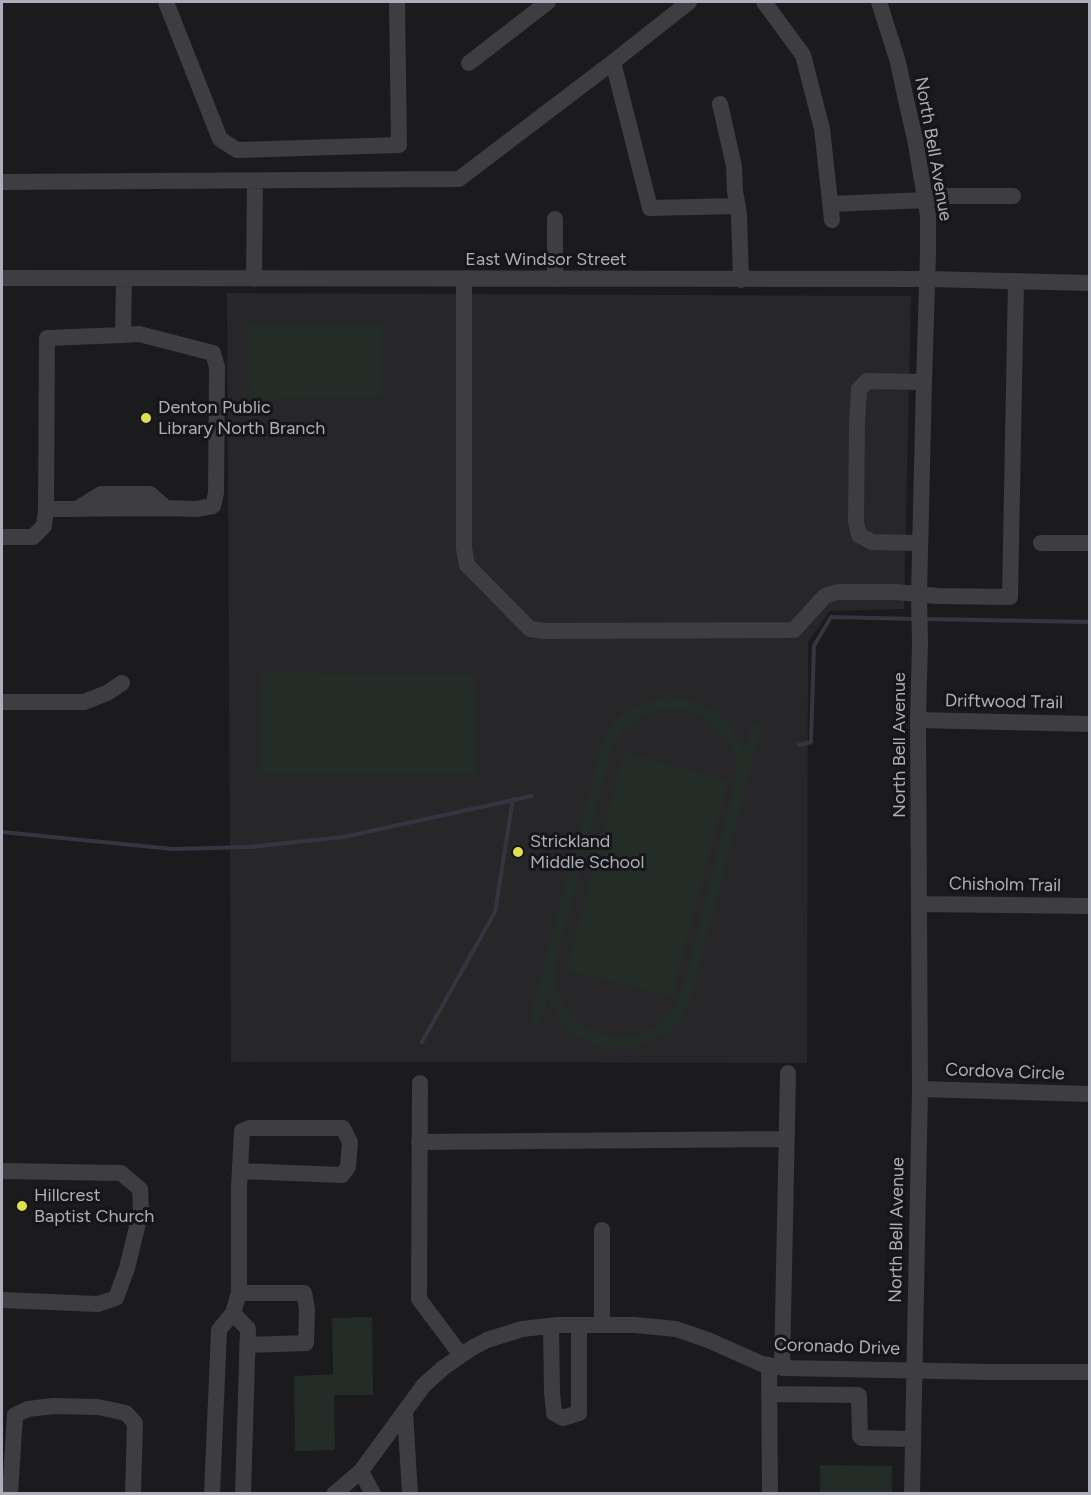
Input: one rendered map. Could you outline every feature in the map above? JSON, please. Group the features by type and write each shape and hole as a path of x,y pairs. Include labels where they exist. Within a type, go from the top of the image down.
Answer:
{"street":[{"path":"166,2 220,139 237,150 399,145 398,2"},
{"path":"469,63 548,2"},
{"path":"2,182 459,179 689,2"},
{"path":"764,2 803,55 822,129 832,212 941,196 1013,196"},
{"name":"North Bell Avenue","path":"879,2 898,62 915,139 928,216 919,596 920,1089 912,1494"},
{"path":"613,62 650,208 738,206"},
{"path":"720,104 734,166 741,280"},
{"path":"255,181 255,279"},
{"path":"555,219 555,279"},
{"name":"East Windsor Street","path":"2,278 927,279 1089,283"},
{"path":"123,335 124,278"},
{"path":"464,279 464,548 466,564 530,629 545,631 794,630 825,596 837,592 1010,597 1016,281"},
{"path":"2,537 33,537 44,526 47,338 139,334 213,353 217,367 216,493 213,506 196,509 46,509"},
{"path":"920,543 872,542 859,535 856,522 857,422 859,389 867,381 924,382"},
{"path":"1041,543 1089,543"},
{"path":"2,702 84,702 107,693 122,683"},
{"name":"Driftwood Trail","path":"918,720 1089,724"},
{"name":"Chisholm Trail","path":"920,904 1089,906"},
{"path":"770,1494 770,1394 781,1367 788,1073"},
{"path":"420,1083 419,1299 461,1355"},
{"name":"Cordova Circle","path":"920,1089 1089,1094"},
{"path":"212,1494 219,1330 233,1313 239,1293 240,1171 242,1131 249,1128 343,1128 350,1142 348,1167 342,1175 240,1171"},
{"path":"419,1142 786,1139"},
{"path":"2,1171 121,1173 141,1189 141,1211 127,1268 116,1298 98,1304 2,1300"},
{"path":"602,1230 602,1325"},
{"path":"239,1293 304,1293 308,1309 306,1343 247,1345"},
{"path":"233,1313 248,1329 243,1494"},
{"path":"551,1326 554,1413 563,1418 579,1413 579,1325"},
{"name":"Coronado Drive","path":"334,1494 361,1472 424,1385 442,1368 487,1340 522,1329 579,1325 635,1325 676,1329 708,1340 749,1359 781,1367 833,1370 1089,1372"},
{"path":"781,1367 791,1394"},
{"path":"833,1370 833,1395"},
{"path":"770,1394 857,1395 859,1396 861,1438 913,1438"},
{"path":"10,1494 15,1416 28,1409 53,1406 98,1407 126,1413 135,1423 133,1494"},
{"path":"405,1411 410,1494"},
{"path":"361,1472 373,1494"}],"shaded area":[{"name":"Strickland Middle School","path":"227,293 911,296 904,609 830,611 808,642 807,1063 231,1062"},
{"path":"382,323 382,398 249,399 248,324"},
{"path":"262,673 474,674 474,774 262,774"},
{"path":"683,698 717,712 732,728 744,751 752,723 762,725 690,1001 683,1016 674,1027 648,1043 634,1048 602,1048 576,1036 561,1022 548,997 540,1024 529,1021 600,749 618,718 629,709 654,699","holes":["662,709 677,709 693,713 711,723 722,734 736,760 736,777 678,1000 671,1012 647,1032 615,1038 589,1030 567,1011 559,996 555,981 555,966 611,751 621,733 632,723 647,714"]},
{"path":"624,752 729,780 672,997 566,970"},
{"path":"372,1317 373,1395 334,1395 335,1450 295,1451 294,1376 333,1374 332,1318"},
{"path":"820,1465 892,1466 892,1493 820,1493"}],"waterway":[{"path":"799,745 811,742 814,646 831,617 915,619"},
{"path":"925,619 1090,622"},
{"path":"2,832 173,849 250,847 343,837 532,796"},
{"path":"422,1042 495,912 513,799"}],"place":[{"name":"Denton Public Library North Branch","path":"146,418"},
{"name":"Strickland Middle School","path":"518,852"},
{"name":"Hillcrest Baptist Church","path":"22,1206"}]}
